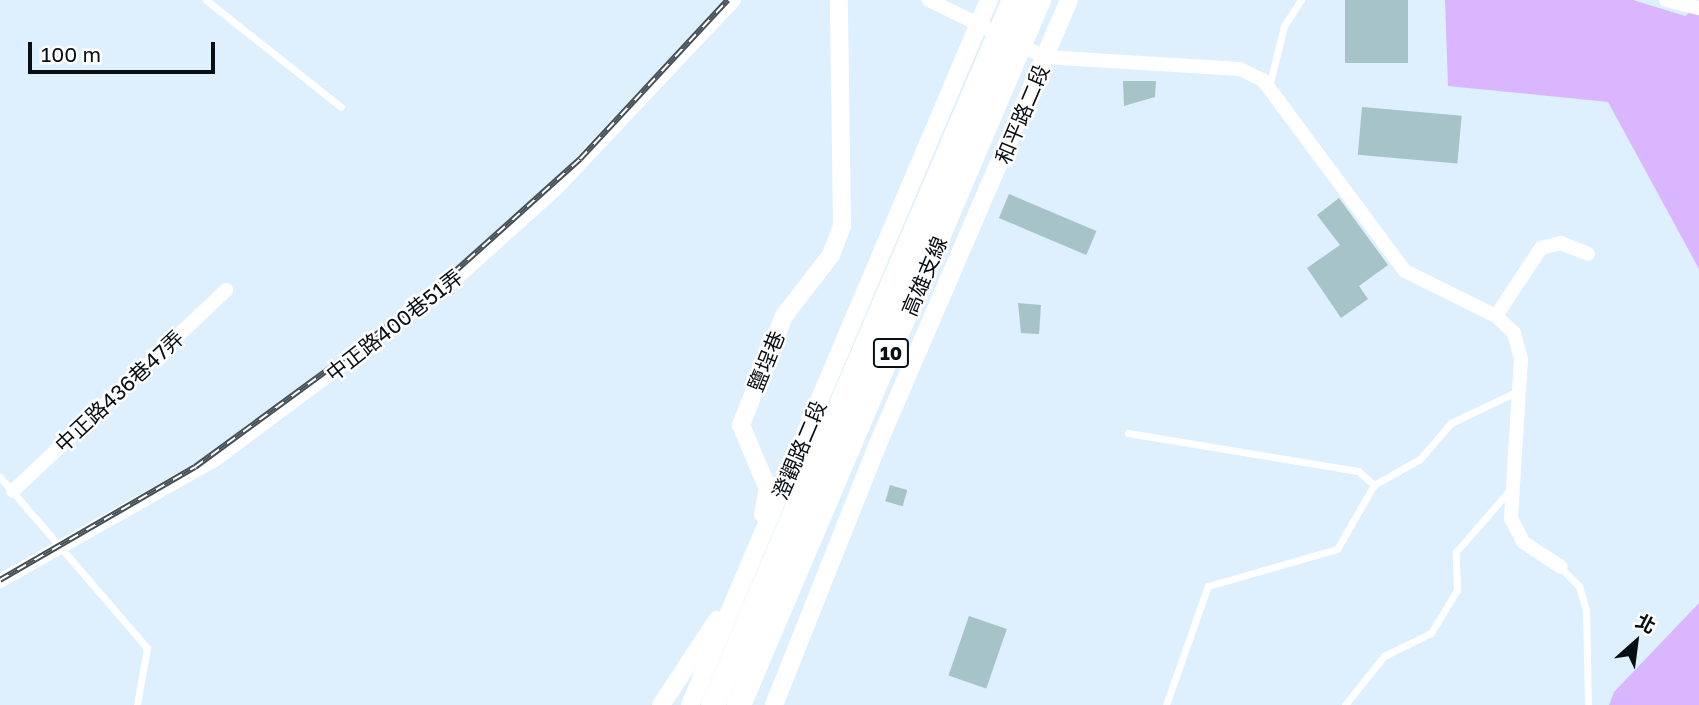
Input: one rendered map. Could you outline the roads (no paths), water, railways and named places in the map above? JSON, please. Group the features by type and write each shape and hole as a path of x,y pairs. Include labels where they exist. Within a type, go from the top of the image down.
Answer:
{"highway":[{"name":"高雄支線","path":"713,705 1014,0"},
{"name":"高雄支線","path":"738,705 1040,0"}],"street":[{"name":"中正路400巷51弄","path":"0,581 63,550 215,460 449,285 557,188 734,0"},
{"name":"鹽埕巷","path":"661,705 723,611 768,503 741,425 784,316 831,255 842,226 839,0"},
{"path":"929,0 1045,57 1240,69 1269,88 1405,271 1496,316 1521,346 1508,491 1523,542 1561,567"},
{"path":"978,24 989,0"},
{"name":"和平路二段","path":"774,705 877,446 974,227 1069,0"},
{"path":"1666,0 1699,8"},
{"name":"澄觀路二段","path":"690,705 978,24"},
{"path":"1496,316 1541,248 1561,243 1588,254"},
{"name":"中正路436巷47弄","path":"13,491 226,290"}],"lane":[{"path":"206,0 341,107"},
{"path":"1269,88 1283,26 1301,0"},
{"path":"1166,705 1208,586 1337,550 1374,485 1420,459 1451,423 1518,390"},
{"path":"1128,433 1358,471 1374,485"},
{"path":"0,477 147,648 137,705"},
{"path":"1345,705 1384,656 1431,633 1457,590 1456,552 1508,491"},
{"path":"1561,567 1579,586 1586,610 1588,705"}],"railway":[{"path":"0,580 195,467 423,300 580,159 728,0"}]}
